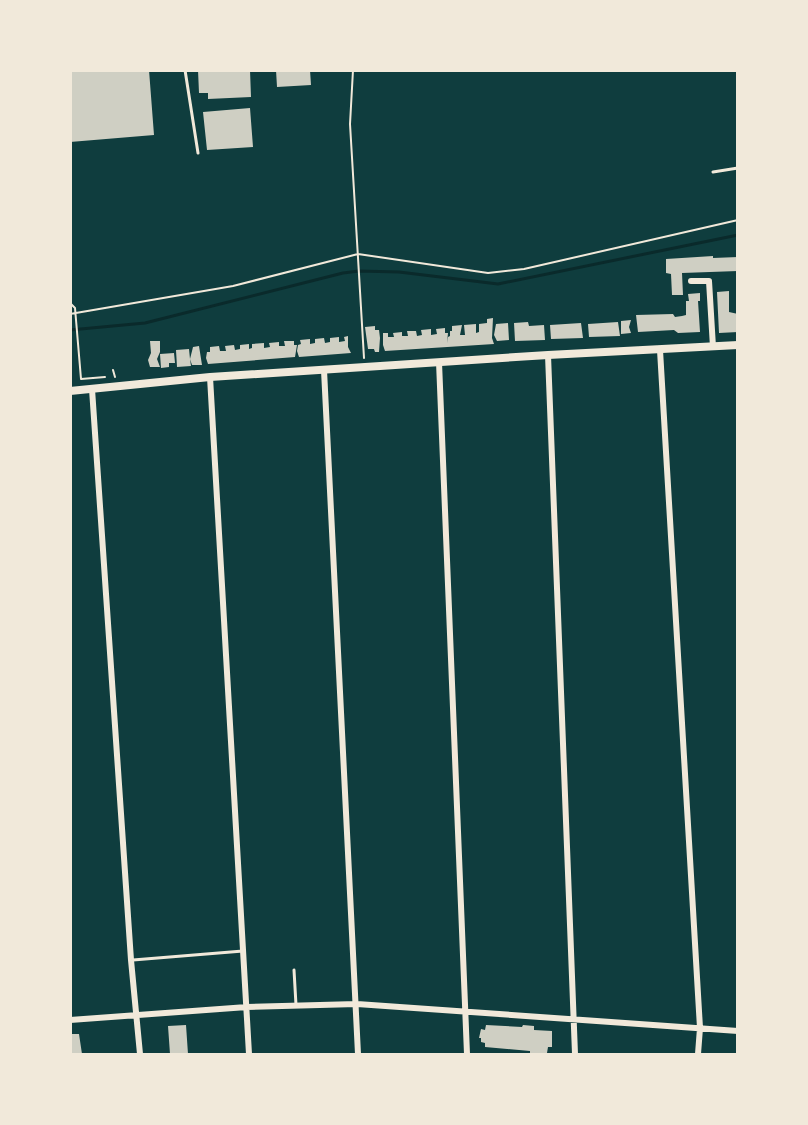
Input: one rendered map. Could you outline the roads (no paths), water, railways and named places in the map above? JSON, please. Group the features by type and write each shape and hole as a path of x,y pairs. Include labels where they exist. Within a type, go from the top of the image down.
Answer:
{"street":[{"path":"691,281 709,281 713,347"},
{"path":"70,391 210,376 738,345"},
{"path":"660,350 700,1028 698,1054"},
{"path":"548,355 575,1054"},
{"path":"439,362 467,1054"},
{"path":"324,370 358,1054"},
{"path":"210,376 249,1054"},
{"path":"92,389 131,960 140,1054"},
{"path":"70,1020 247,1007 357,1004 738,1031"}],"lane":[{"path":"185,70 198,153"},
{"path":"713,172 738,168"},
{"path":"131,960 243,951"},
{"path":"294,970 296,1005"}],"waterway":[{"path":"70,330 145,323 343,273 399,272 498,284 738,235"}]}
